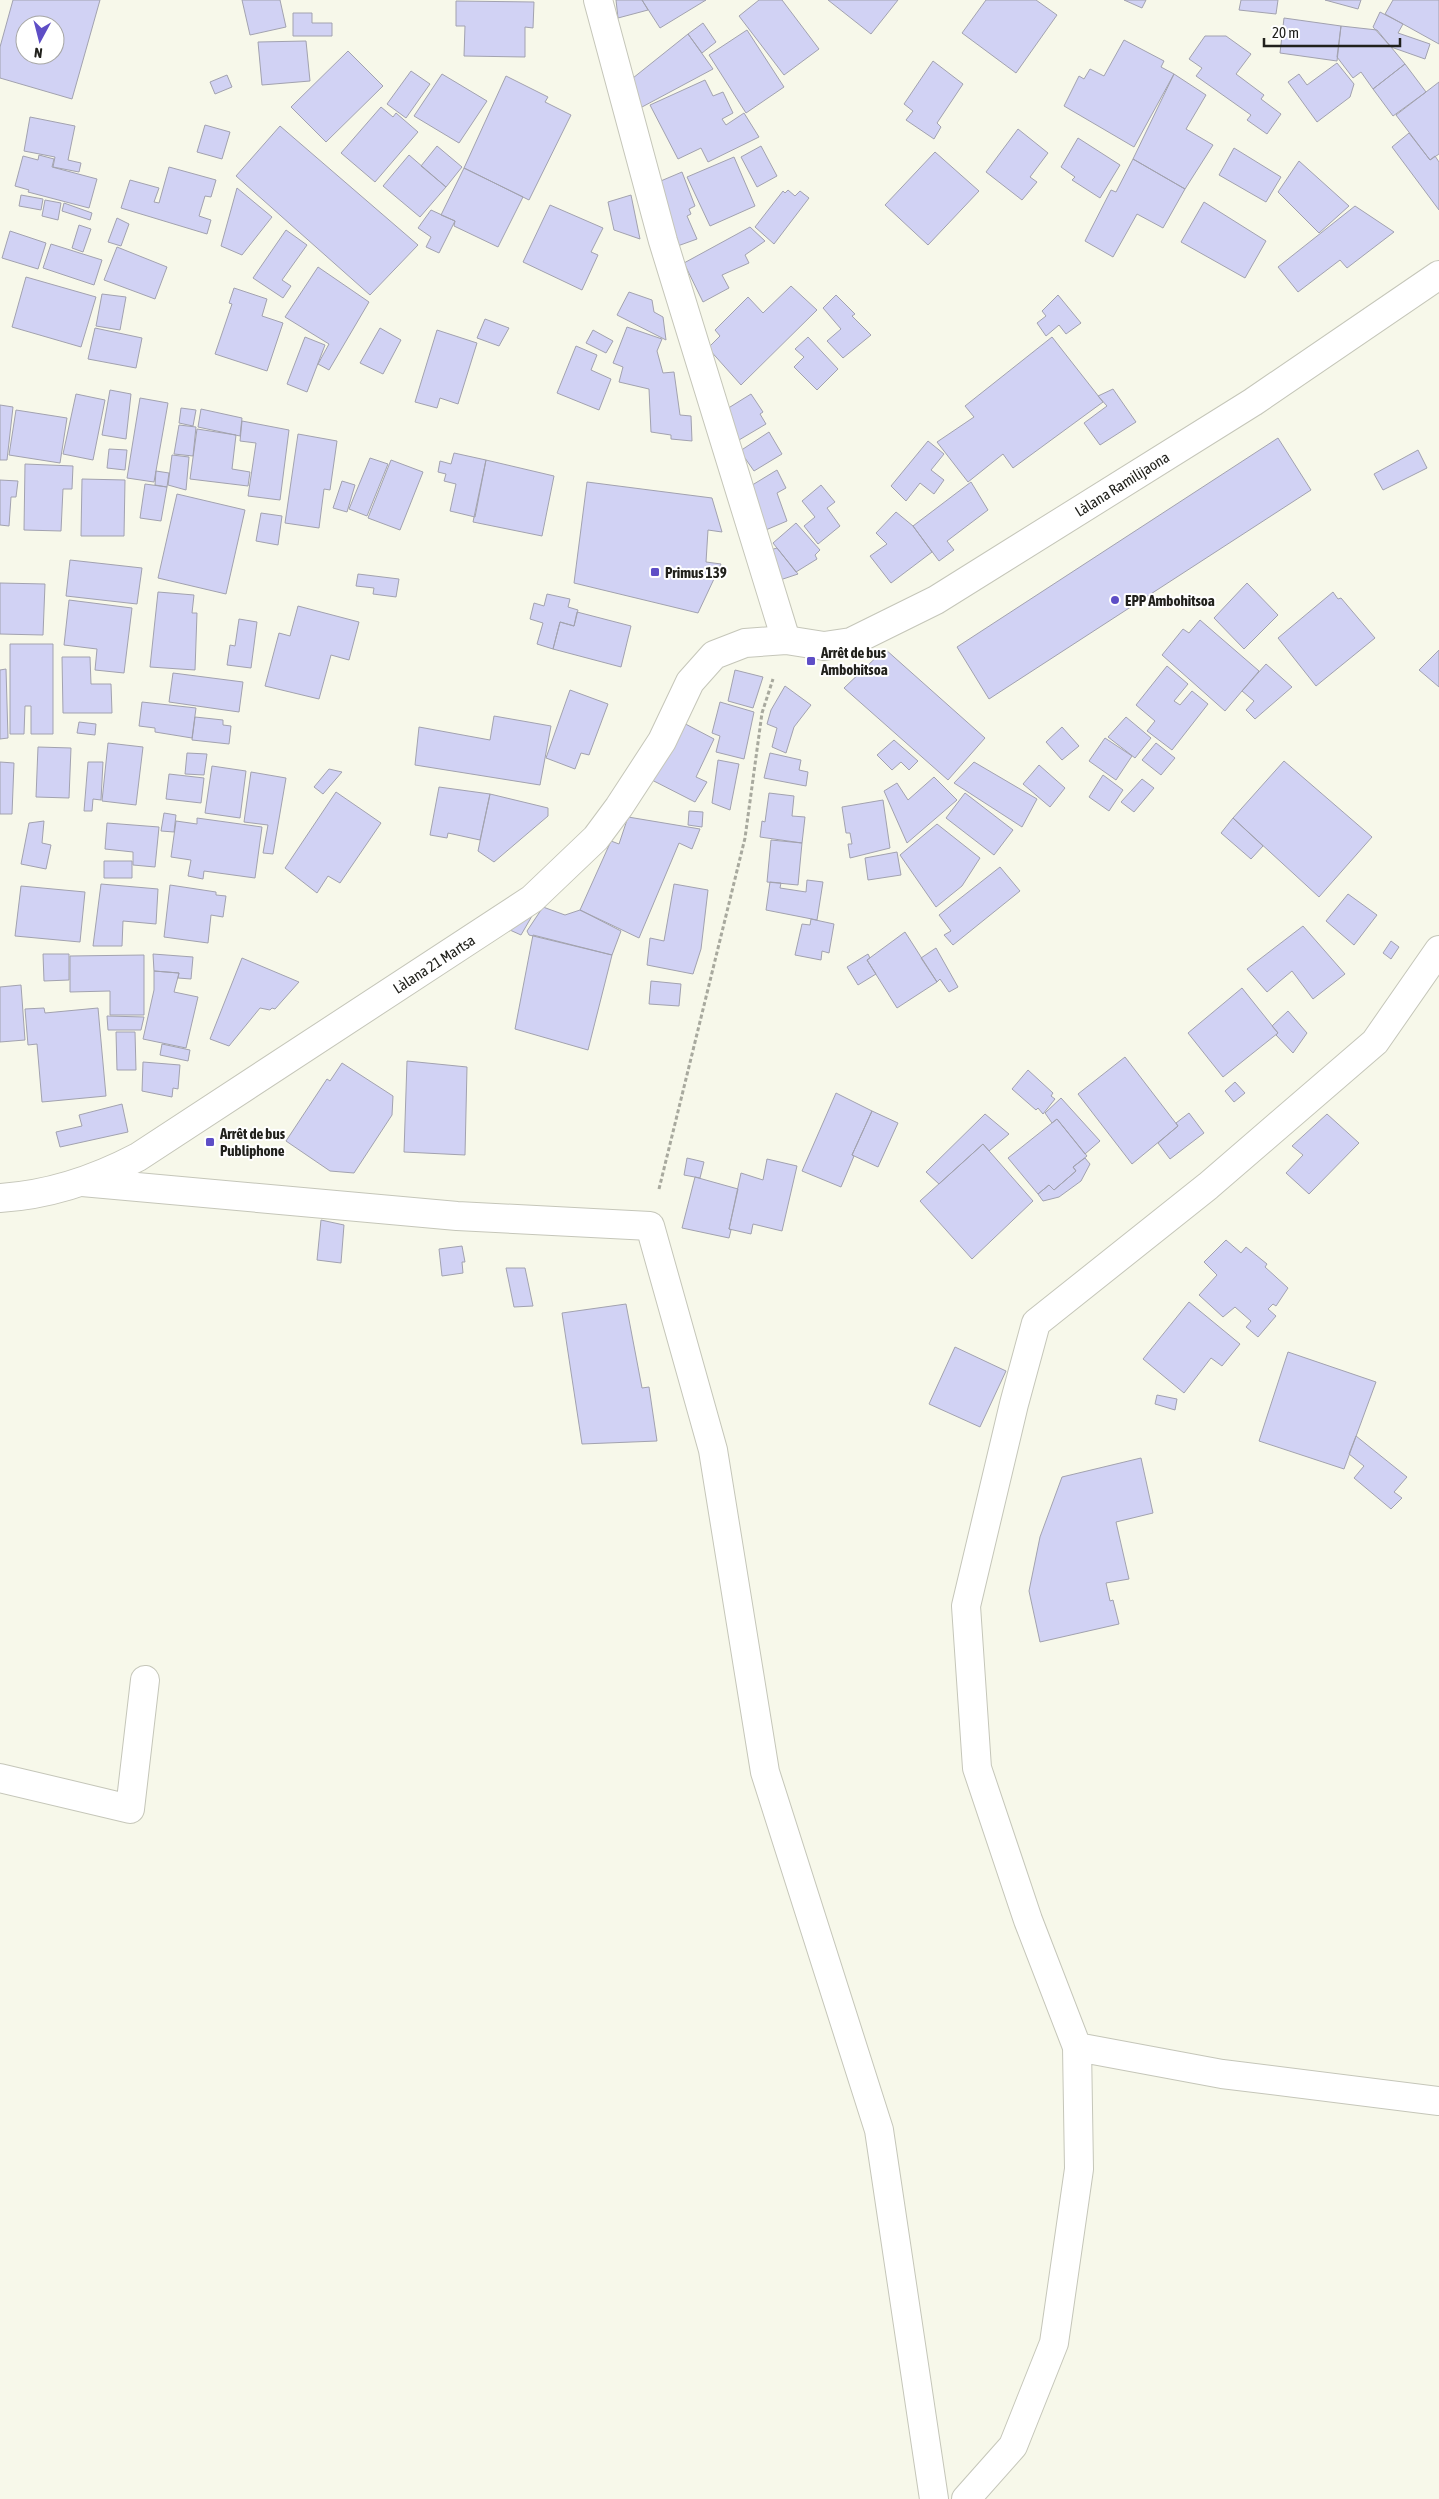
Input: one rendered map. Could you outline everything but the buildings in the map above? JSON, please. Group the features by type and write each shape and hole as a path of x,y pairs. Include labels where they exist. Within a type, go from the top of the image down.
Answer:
{"street":[{"path":"598,0 663,241 786,640"},
{"name":"Làlana Ramilijaona","path":"786,640 824,646 851,642 936,600 1253,402 1439,275"},
{"name":"Làlana 21 Martsa","path":"0,1198 15,1197 82,1182 109,1172 138,1157 532,899 602,830 641,776 662,742 690,682 714,655 745,643 786,640"},
{"path":"966,2499 1013,2446 1054,2343 1079,2169 1077,2047 1028,1920 977,1768 966,1606 1014,1404 1036,1323 1208,1186 1375,1042 1439,950"},
{"path":"82,1182 457,1216 650,1226 713,1450 765,1772 879,2130 934,2499"},
{"path":"0,1778 130,1809 145,1680"},
{"path":"1077,2047 1222,2074 1439,2101"}],"path":[{"path":"650,1226 745,838 762,713 786,640"}],"place":[{"name":"Primus 139","path":"655,572"},
{"name":"EPP Ambohitsoa","path":"1115,600"},
{"name":"Arrêt de bus Ambohitsoa","path":"811,661"},
{"name":"Arrêt de bus Publiphone","path":"210,1142"}]}
